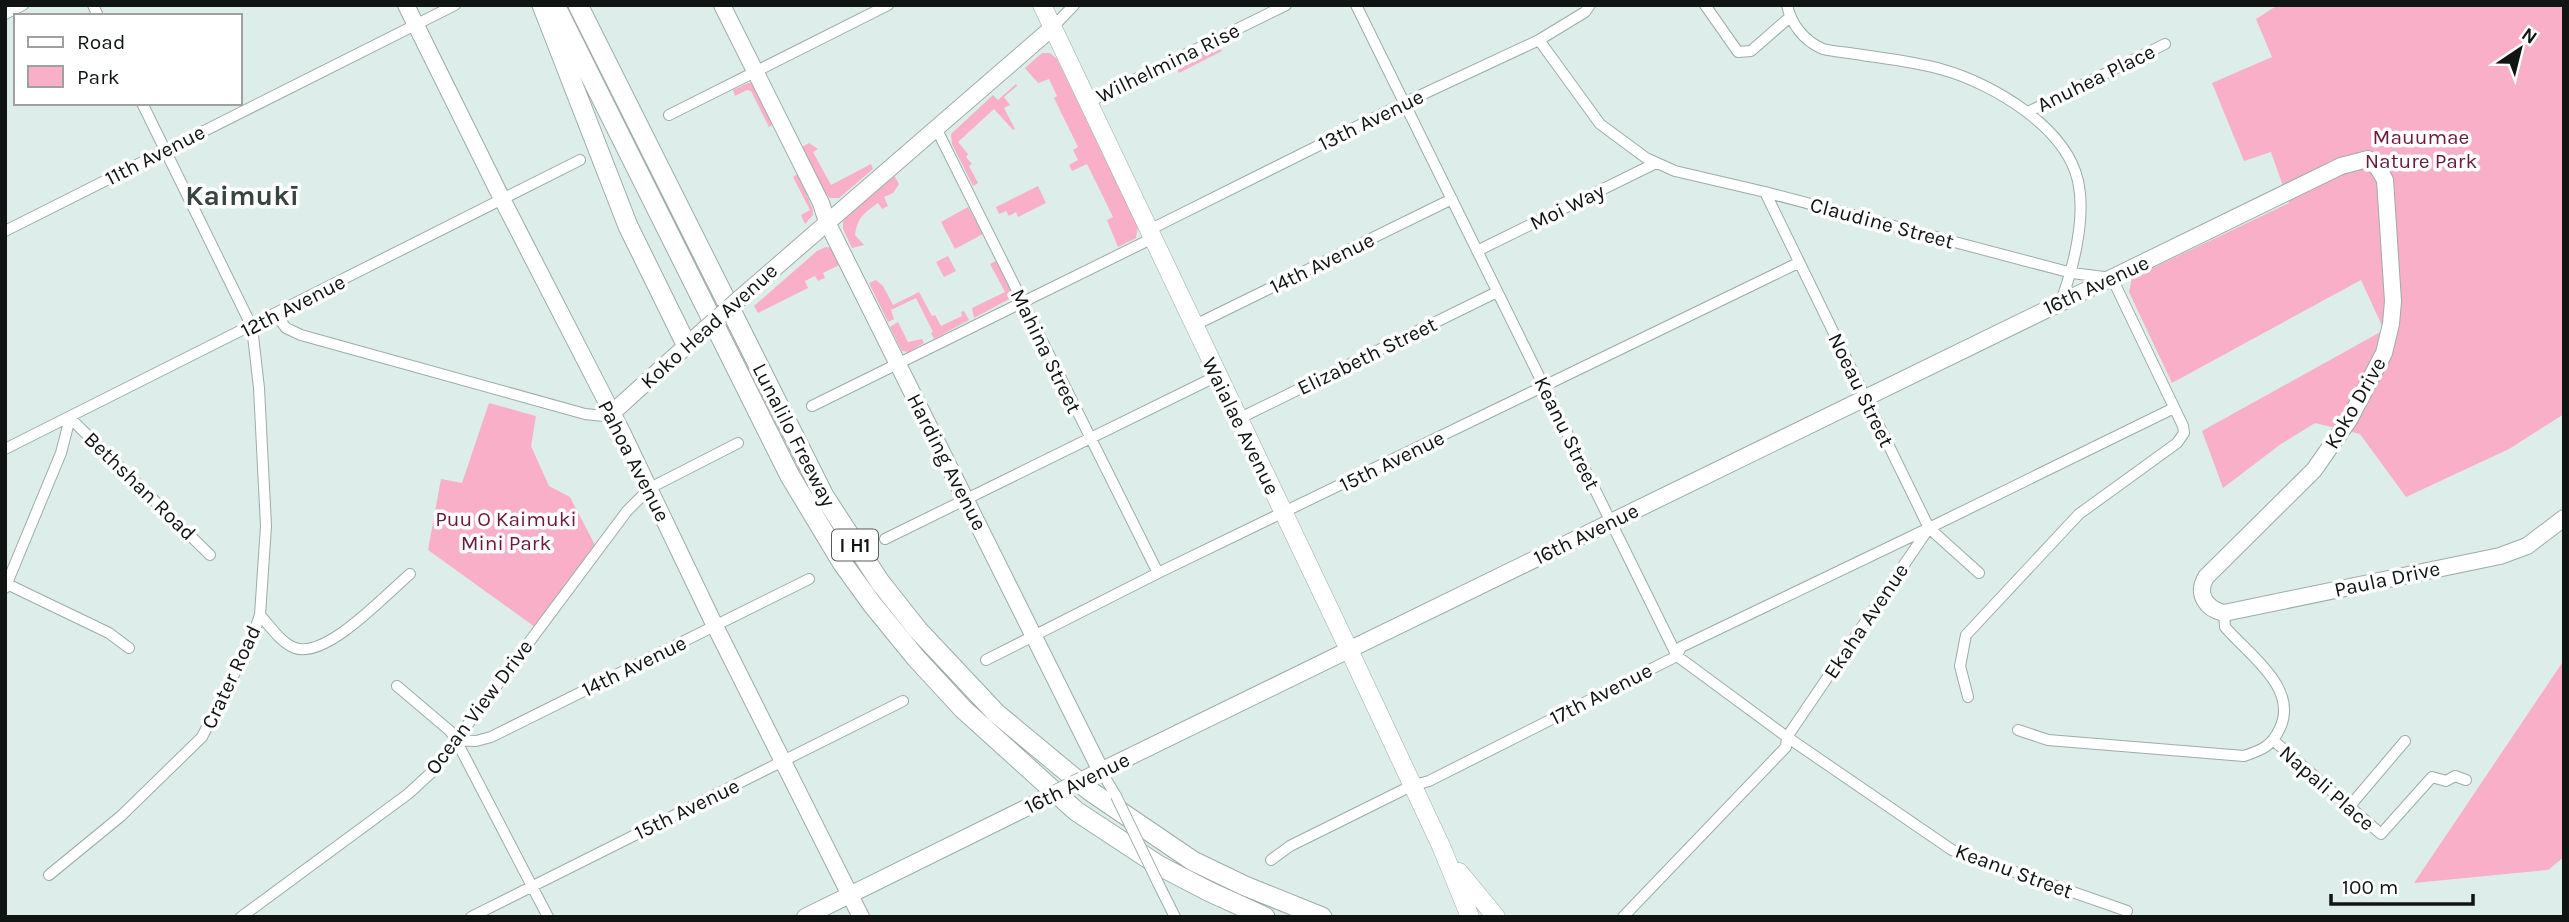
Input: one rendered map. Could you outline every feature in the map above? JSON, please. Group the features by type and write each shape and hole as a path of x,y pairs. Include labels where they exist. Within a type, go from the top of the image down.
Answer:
{"highway":[{"path":"542,5 628,226 686,344"},
{"name":"Lunalilo Freeway","path":"555,5 790,476 843,564 893,632 963,709 1076,811 1167,870 1265,917"},
{"name":"Lunalilo Freeway","path":"578,5 824,496 880,582 918,631 996,713 1090,791 1193,860 1245,886 1322,917"},
{"path":"1076,811 1148,864 1233,917"}],"main road":[{"name":"Waialae Avenue","path":"1042,5 1349,649 1441,846 1470,917"},
{"name":"Waialae Avenue","path":"1441,846 1496,917"}],"street":[{"path":"5,13 23,5"},
{"name":"Pahoa Avenue","path":"406,5 612,413 861,917"},
{"name":"11th Avenue","path":"5,231 455,5"},
{"name":"Harding Avenue","path":"722,5 821,203 827,222 1173,914"},
{"path":"669,115 888,5"},
{"name":"Koko Head Avenue","path":"612,413 686,344 1053,27 1074,5"},
{"name":"Wilhelmina Rise","path":"1088,102 1286,5"},
{"name":"Keanu Street","path":"1356,5 1677,656 1787,737 1952,850 2127,911"},
{"name":"13th Avenue","path":"812,406 1404,103 1539,40 1585,12 1590,5"},
{"path":"1705,5 1738,52 1751,51 1790,18"},
{"path":"1787,5 1790,18 1803,36 1823,48 1942,69 1987,86 2028,112 2055,140 2078,178 2082,204 2071,273 2062,301"},
{"name":"Claudine Street","path":"1539,40 1600,124 1620,141 1675,172 1765,192 2071,273 2112,278"},
{"name":"Anuhea Place","path":"2028,112 2165,44"},
{"name":"Crater Road","path":"49,875 121,816 198,742 210,724 251,641 260,615 266,519 259,388 252,327 143,105"},
{"name":"Mahina Street","path":"936,128 1158,573"},
{"name":"16th Avenue","path":"805,917 2341,166 2368,159 2369,162"},
{"name":"12th Avenue","path":"5,449 580,160"},
{"name":"Koko Drive","path":"2224,613 2204,601 2201,589 2206,577 2314,470 2348,420 2384,353 2393,301 2385,180 2378,168 2369,162"},
{"name":"Moi Way","path":"1477,251 1656,163"},
{"name":"Noeau Street","path":"1765,192 1929,528 1979,573"},
{"name":"14th Avenue","path":"1193,326 1452,199"},
{"name":"15th Avenue","path":"986,660 1158,573 1798,263"},
{"path":"1968,697 1960,666 1966,635 2079,514 2177,443 2184,433 2112,278"},
{"name":"Elizabeth Street","path":"1238,419 1497,292"},
{"path":"276,315 286,328 301,335 585,414 594,416 612,413"},
{"path":"885,539 1217,376"},
{"name":"Ekaha Avenue","path":"1623,917 1786,747 1787,737 1929,528 2174,408"},
{"path":"70,418 61,453 6,586 109,633 129,648"},
{"name":"Bethshan Road","path":"70,418 210,555"},
{"path":"649,488 738,443"},
{"name":"Ocean View Drive","path":"241,917 408,794 433,771 543,621 627,511 649,488"},
{"name":"Paula Drive","path":"2224,613 2500,556 2527,546 2564,517"},
{"name":"17th Avenue","path":"1271,860 1290,846 1412,786 1429,781 1677,656 1682,648 1929,528"},
{"path":"260,615 289,645 306,650 317,648 338,636 410,574"},
{"name":"14th Avenue","path":"456,740 476,741 491,737 809,579"},
{"path":"2018,730 2048,740 2244,756 2265,749 2274,741 2283,722 2286,709 2282,693 2270,674 2225,627 2224,613"},
{"path":"397,686 450,731 456,740 548,917"},
{"name":"15th Avenue","path":"471,917 903,701"},
{"name":"Napali Place","path":"2274,741 2381,834 2432,777 2446,781 2455,776 2466,780"},
{"path":"2349,807 2405,741"},
{"path":"1160,917 1173,914"}],"green space":[{"name":"Mauumae Nature Park","path":"2278,5 2564,5 2564,414 2509,449 2406,497 2360,434 2315,423 2281,444 2223,488 2202,431 2384,330 2361,280 2172,383 2129,292 2132,278 2289,203 2271,152 2244,161 2212,83 2272,57 2256,19"},
{"path":"1218,44 1222,51 1179,73 1175,65"},
{"path":"1042,53 1050,53 1057,59 1138,227 1136,238 1118,247 1107,220 1113,217 1087,164 1072,171 1069,165 1078,160 1073,150 1078,147 1054,98 1057,96 1049,79 1038,83 1025,68"},
{"path":"754,83 774,124 769,127 751,91 747,90 735,96 733,90"},
{"path":"1016,84 1004,97 1010,105 1004,108 1015,129 1013,130 994,109 958,142 972,164 969,166 978,183 973,186 952,144 951,134 993,95 998,100"},
{"path":"809,143 818,149 813,152 831,185 871,164 873,169 839,198 830,198 802,147"},
{"path":"798,174 813,210 813,215 805,224 801,215 810,210 793,177"},
{"path":"894,175 899,184 893,193 884,197 888,206 882,209 878,203 862,216 855,235 864,245 852,248 843,229 843,221"},
{"path":"1038,186 1046,203 1018,217 1016,212 1009,216 1006,211 999,214 996,207"},
{"path":"968,207 983,234 955,249 941,222"},
{"path":"826,247 833,248 867,311 863,313 839,265 823,273 825,278 818,281 815,276 805,281 808,288 758,313 754,306 817,251"},
{"path":"948,256 956,271 944,277 936,262"},
{"path":"998,260 1013,297 974,318 972,308 1005,292 990,264"},
{"path":"876,280 883,286 893,305 919,292 932,316 935,315 941,326 962,316 961,312 964,311 969,320 934,339 916,298 891,310 894,319 888,322 869,283"},
{"path":"898,322 908,342 922,339 924,343 908,352 902,351 890,327"},
{"name":"Puu O Kaimuki Mini Park","path":"489,403 536,416 531,446 549,486 570,497 596,547 535,627 428,550 441,479 462,483"},
{"path":"2564,660 2564,857 2548,870 2414,883"}],"district":[{"name":"Kaimukī","path":"242,195"}]}
